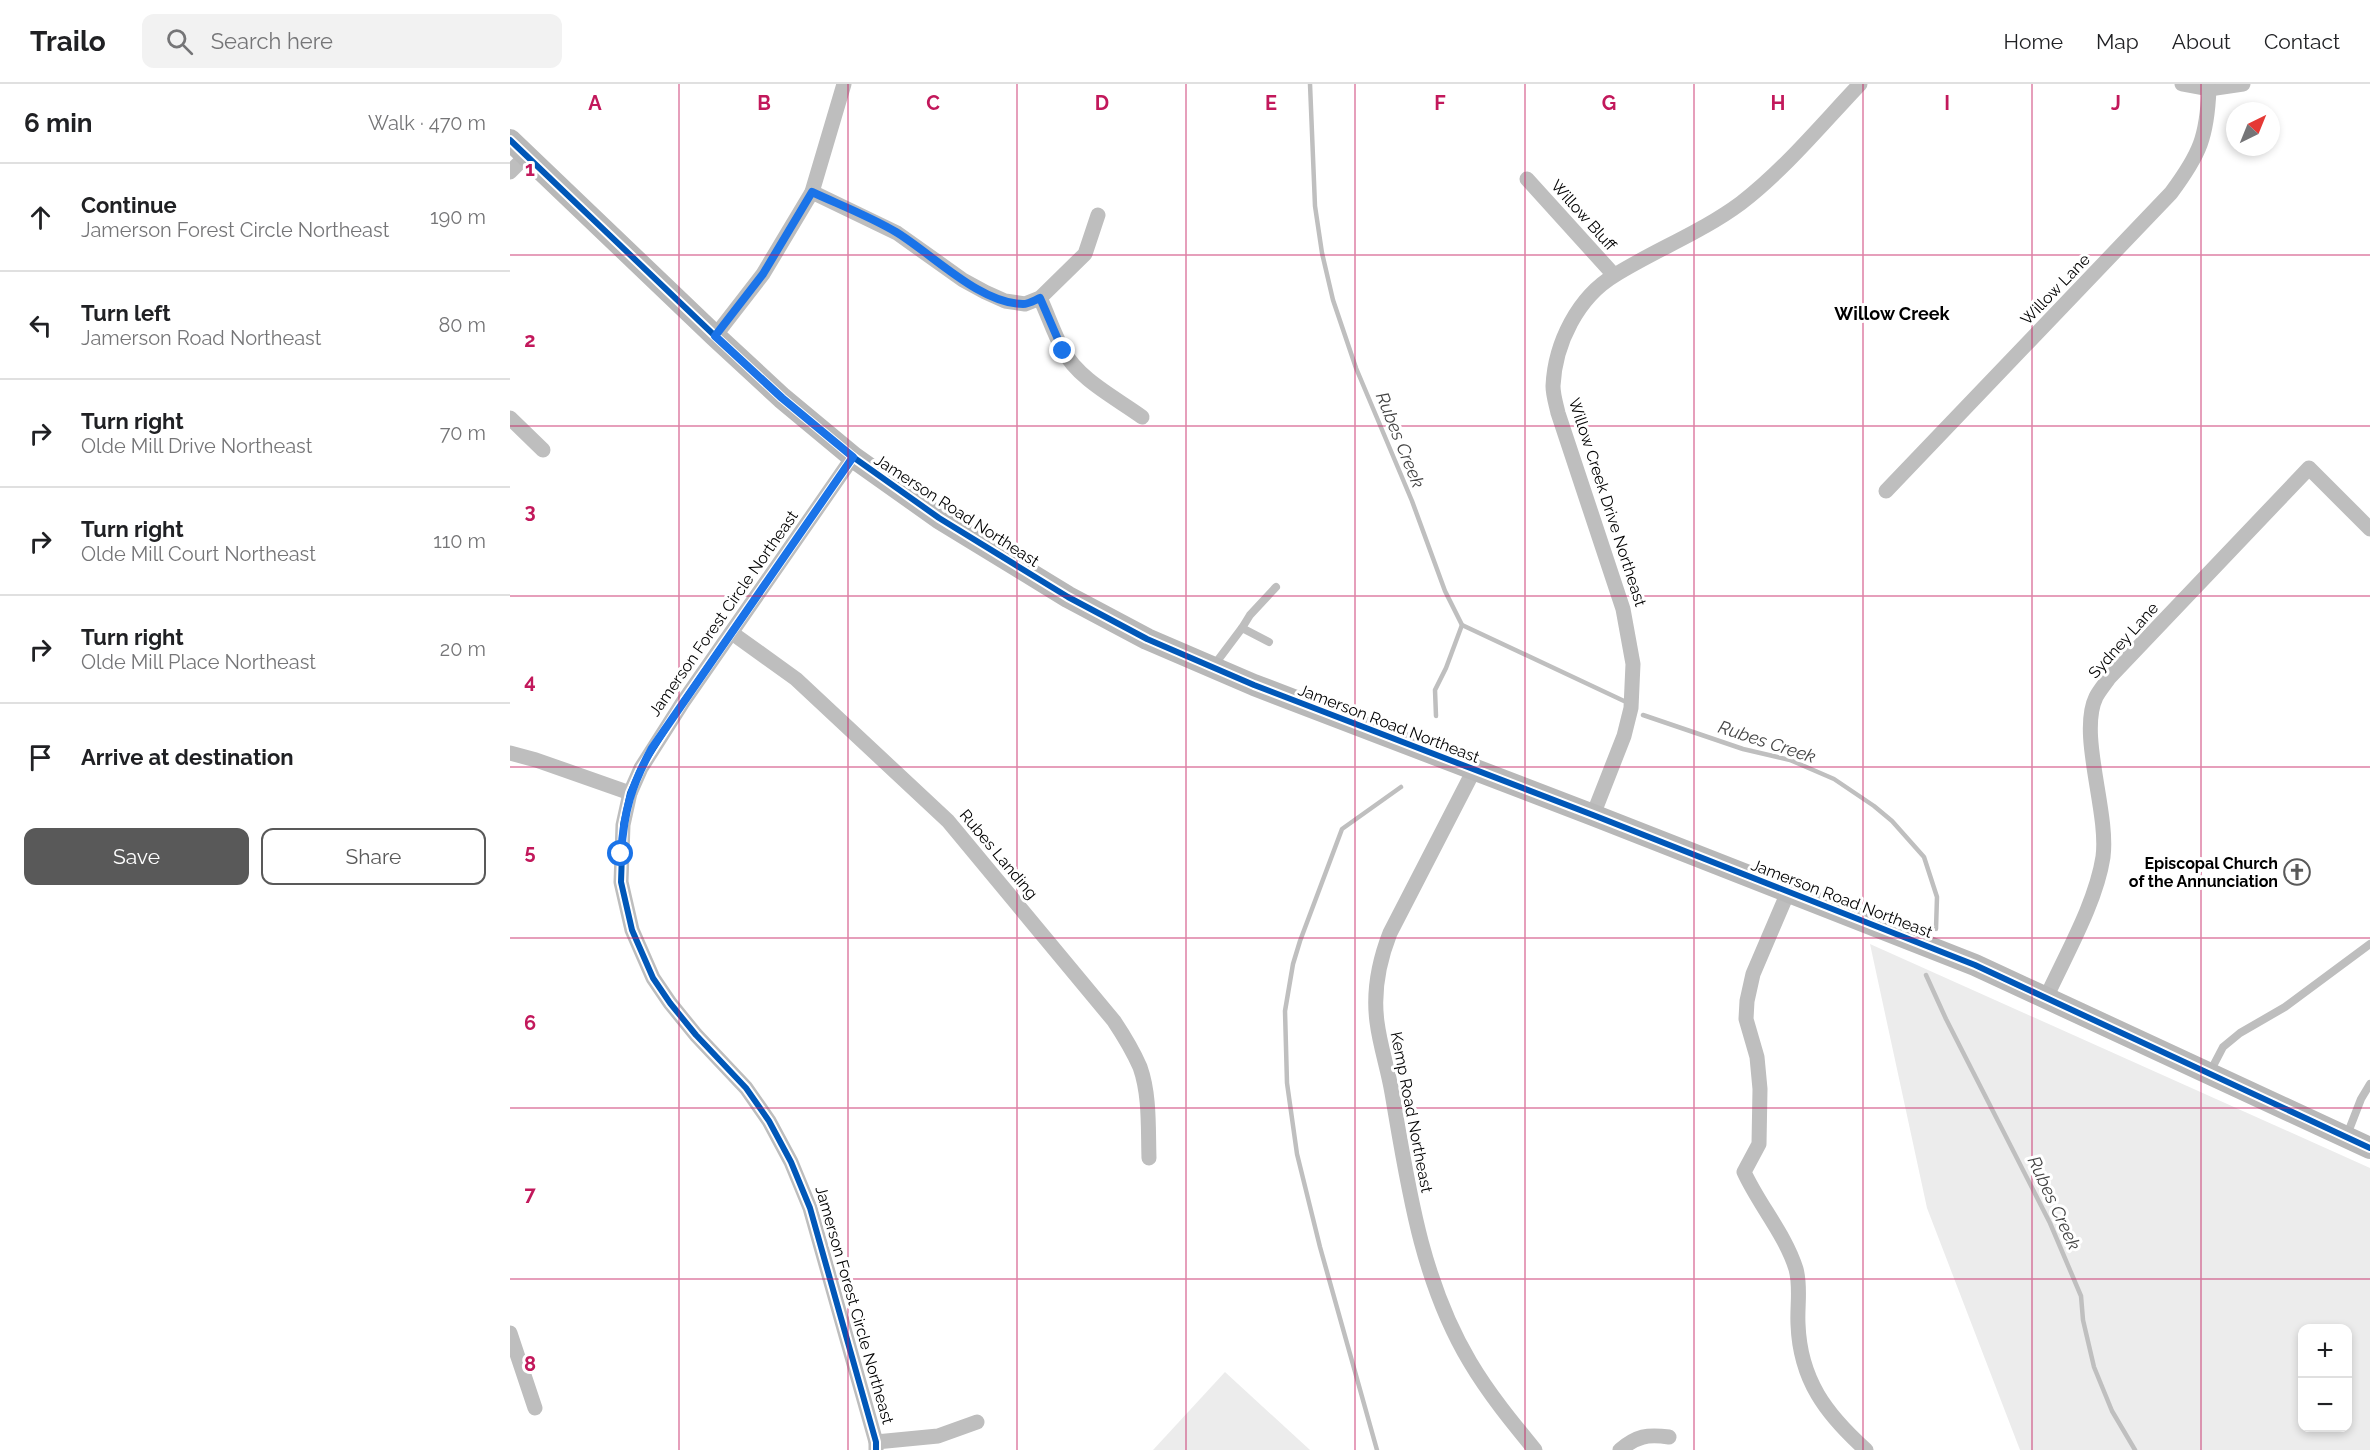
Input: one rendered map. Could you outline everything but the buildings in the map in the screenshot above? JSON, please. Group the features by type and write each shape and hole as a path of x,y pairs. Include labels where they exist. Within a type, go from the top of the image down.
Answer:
{"street":[{"path":"715,336 763,274 812,192 844,84"},
{"name":"Willow Creek Drive Northeast","path":"1593,815 1631,708 1634,664 1623,609 1558,413 1553,386 1561,347 1570,324 1581,306 1598,288 1614,275 1711,224 1740,204 1781,167 1860,84"},
{"path":"2182,84 2209,89 2243,84"},
{"name":"Willow Lane","path":"1886,491 2171,193 2188,171 2203,139 2208,123 2209,89"},
{"path":"510,172 518,148"},
{"name":"Jamerson Road Northeast","path":"518,148 782,398 853,457 956,529 1058,591 1148,639 1212,668 1975,966 2370,1148"},
{"name":"Willow Bluff","path":"1527,179 1614,275"},
{"path":"812,192 897,233 942,266 985,292 1005,301 1025,304 1040,298 1084,254 1098,215"},
{"path":"1040,298 1063,351 1076,368 1142,417"},
{"path":"510,418 543,450"},
{"name":"Jamerson Forest Circle Northeast","path":"853,457 652,748 630,793 623,825 621,873 632,930 653,978 670,1003 746,1088 769,1121 791,1162 813,1219 876,1446"},
{"name":"Sydney Lane","path":"2046,998 2091,897 2103,855 2102,817 2092,747 2092,713 2096,698 2109,678 2309,468 2370,529"},
{"name":"Rubes Landing","path":"732,633 796,679 948,821 1114,1022 1129,1043 1140,1069 1146,1096 1149,1158"},
{"path":"510,753 537,760 630,793"},
{"name":"Kemp Road Northeast","path":"1474,770 1390,933 1383,952 1376,998 1377,1022 1389,1074 1409,1197 1439,1296 1448,1320 1470,1363 1535,1450"},
{"path":"1788,892 1754,974 1747,1001 1746,1019 1757,1057 1760,1089 1759,1143 1744,1172 1755,1196 1786,1246 1796,1270 1799,1342 1810,1382 1827,1410 1866,1450"},
{"path":"510,1333 535,1408"},
{"path":"876,1446 938,1436 977,1422"},
{"path":"1620,1450 1648,1434 1669,1437"}],"lane":[{"path":"1212,668 1250,615 1276,587"},
{"path":"1242,628 1269,642"},
{"path":"2209,1074 2223,1047 2240,1033 2285,1007 2370,944"},
{"path":"2346,1137 2361,1099 2370,1084"}],"shaded area":[{"path":"1870,944 2370,1168 2370,1450 2020,1450 1927,1208"},
{"path":"1225,1372 1310,1450 1153,1450"}],"waterway":[{"name":"Rubes Creek","path":"1310,84 1315,206 1322,253 1333,300 1356,368 1412,501 1445,591 1462,625 1624,701"},
{"path":"1436,716 1435,690 1462,625"},
{"name":"Rubes Creek","path":"1643,715 1743,749 1790,760 1834,779 1874,806 1892,821 1924,857 1937,897 1936,929"},
{"path":"1377,1450 1320,1247 1297,1154 1287,1083 1285,1011 1293,964 1300,941 1342,829 1401,787"},
{"name":"Rubes Creek","path":"1926,975 2050,1223 2081,1296 2083,1320 2094,1367 2112,1411 2135,1450"}],"cycle path":[{"path":"510,140 782,398 853,457 939,518 1068,597 1147,639 1254,685 1975,965 2370,1148"},
{"path":"853,457 683,702 641,768 630,793 623,825 621,882 632,930 653,978 696,1035 746,1088 769,1121 791,1162 810,1208 876,1442 876,1450"}],"place":[{"name":"Episcopal Church of the Annunciation","path":"2297,872"}],"district":[{"name":"Willow Creek","path":"1892,314"}],"route":[{"path":"621,854 623,825 630,793 652,748 853,457 782,398 715,336 763,274 812,192 897,233 942,266 985,292 1005,301 1025,304 1040,298 1063,351"}]}
